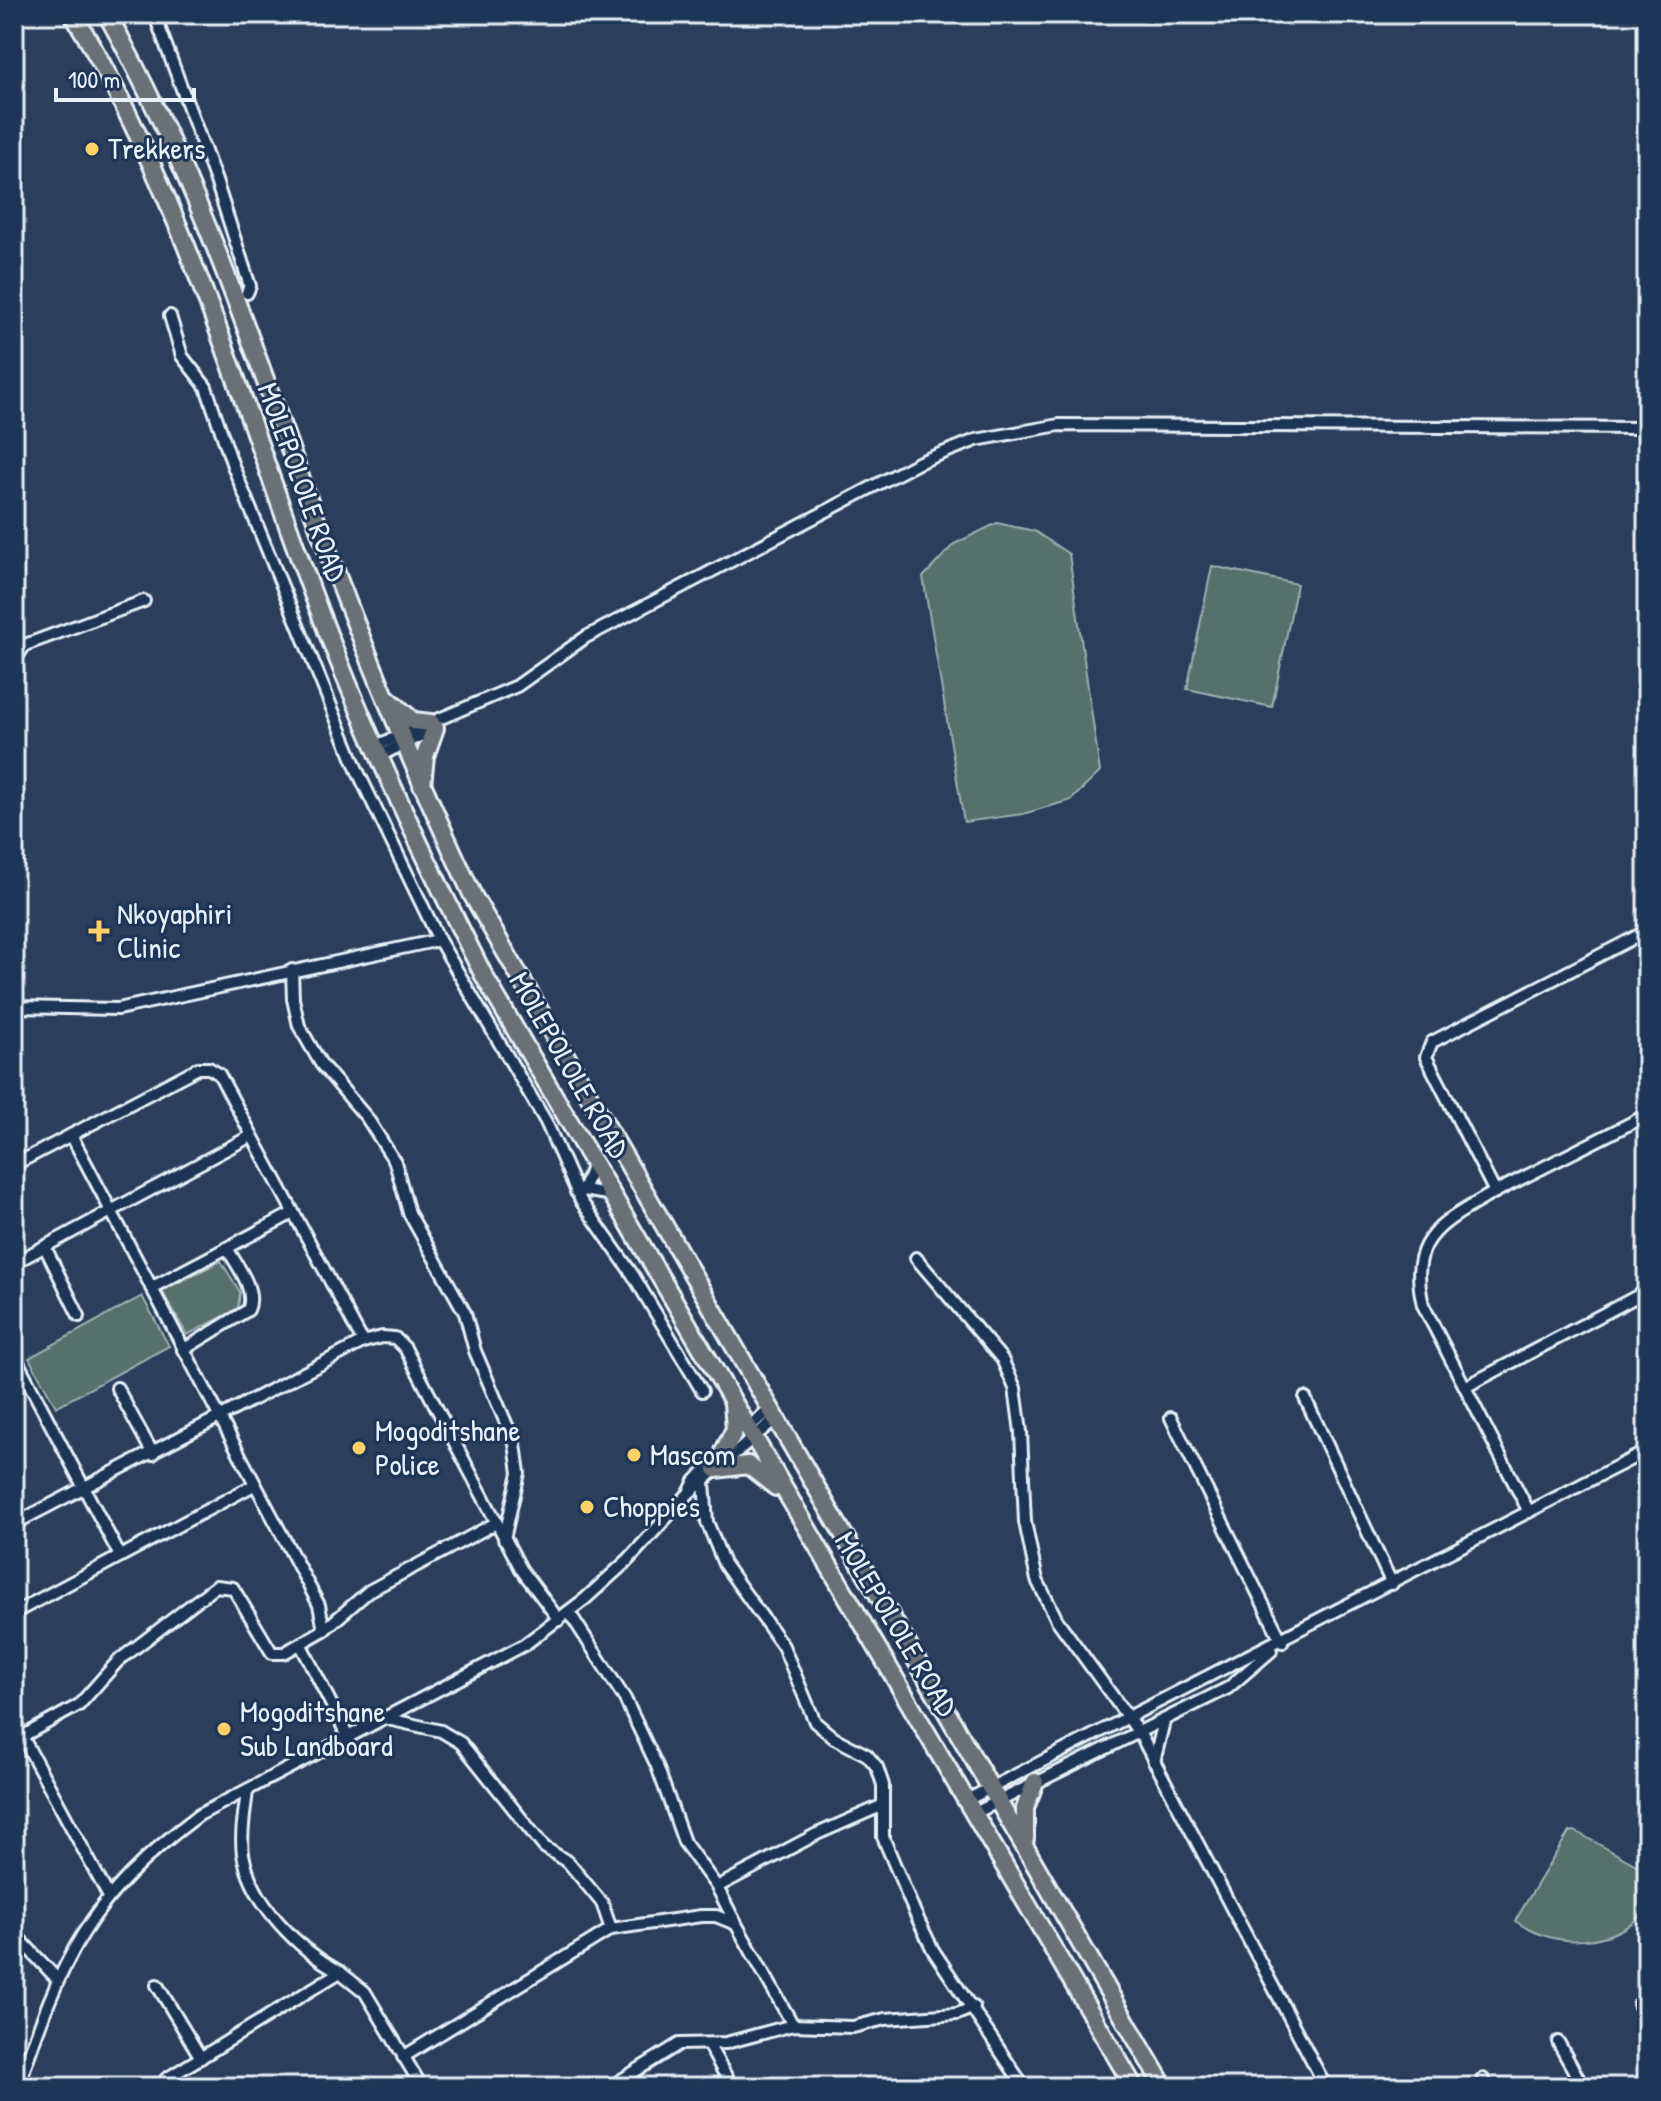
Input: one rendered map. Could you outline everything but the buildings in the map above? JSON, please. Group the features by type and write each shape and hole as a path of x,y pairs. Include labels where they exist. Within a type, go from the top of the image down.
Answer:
{"main road":[{"name":"MOLEPOLOLE ROAD","path":"73,14 151,155 209,302 310,589 375,752 484,976 1134,2087"},
{"name":"MOLEPOLOLE ROAD","path":"107,14 157,108 221,256 380,691 473,896 1164,2087"},
{"path":"380,691 406,717 433,726 425,756 422,789"},
{"path":"724,1451 735,1429 732,1397"},
{"path":"716,1469 748,1465 761,1472 791,1502"},
{"path":"1026,1845 1025,1808 1042,1779"}],"street":[{"path":"158,14 158,24 250,286 247,293"},
{"path":"170,316 182,356 206,387 233,466 358,772 439,940 546,1122 579,1191 702,1391"},
{"path":"375,752 517,686 586,637 651,601 920,462 976,440 1059,425 1647,428"},
{"path":"14,661 25,645 144,601"},
{"path":"1495,1192 1426,1057 1432,1042 1647,931"},
{"path":"14,1007 118,1009 439,940"},
{"path":"292,970 299,1026 321,1064 367,1118 395,1162 409,1213 465,1313 475,1351 517,1451 519,1473 504,1539"},
{"path":"14,1165 198,1068 209,1068 219,1074 363,1342"},
{"path":"1529,1512 1423,1305 1417,1280 1423,1245 1443,1223 1495,1192 1647,1115"},
{"path":"71,1135 319,1605 324,1630"},
{"path":"14,1263 251,1136"},
{"path":"579,1191 594,1162"},
{"path":"579,1191 614,1195"},
{"path":"151,1288 293,1213"},
{"path":"45,1247 79,1316"},
{"path":"183,1350 248,1310 251,1305 250,1291 227,1248"},
{"path":"916,1258 1002,1359 1015,1388 1021,1432 1025,1522 1037,1580 1057,1620 1140,1734 1326,2087"},
{"path":"1467,1386 1647,1291"},
{"path":"15,1521 86,1489 363,1342 382,1337 395,1338 405,1348 521,1569 559,1620"},
{"path":"14,1355 120,1556"},
{"path":"117,1388 153,1454"},
{"path":"1305,1398 1392,1584"},
{"path":"689,1493 695,1481 724,1451 773,1414"},
{"path":"1171,1418 1282,1642"},
{"path":"18,2087 58,1980 90,1918 108,1895 168,1838 199,1815 388,1719 504,1656 559,1620 628,1560 689,1493 704,1482 752,1431"},
{"path":"971,1807 1042,1763 1282,1642 1647,1451"},
{"path":"704,1482 707,1522 724,1564 783,1646 815,1722 834,1738 867,1755 877,1767 883,1785 883,1837 915,1913 933,1950 974,2007 1024,2087"},
{"path":"14,1613 254,1485"},
{"path":"108,1895 18,1740 79,1705 118,1661 216,1586 233,1588 272,1653 284,1653 324,1630 369,1591 496,1523"},
{"path":"569,1612 625,1699 657,1766 684,1842 717,1887 793,2025"},
{"path":"996,1794 1042,1779 1140,1734 1228,1688 1282,1642"},
{"path":"301,1645 349,1739"},
{"path":"388,1719 441,1731 461,1743 544,1847 568,1862 580,1881 602,1903 611,1929"},
{"path":"1154,1762 1164,1721"},
{"path":"1042,1763 1042,1779"},
{"path":"247,1791 243,1854 257,1889 285,1929 322,1962 365,1992 422,2087"},
{"path":"717,1887 827,1829 881,1806"},
{"path":"403,2057 611,1929 701,1916 716,1916 736,1924"},
{"path":"14,1933 58,1980"},
{"path":"166,2079 340,1972"},
{"path":"157,1985 201,2058"},
{"path":"1639,2004 1647,2018"},
{"path":"610,2087 679,2044 726,2043 793,2025 853,2027 885,2019 957,2014 974,2007"},
{"path":"1558,2042 1583,2087"},
{"path":"708,2044 732,2087"}],"green space":[{"path":"997,523 1034,531 1069,554 1100,772 1071,800 1023,814 964,822 923,577 954,544"},
{"path":"1212,566 1297,584 1272,707 1187,689"},
{"path":"221,1261 240,1292 238,1309 187,1335 162,1291"},
{"path":"142,1296 169,1346 56,1407 29,1358"},
{"path":"1575,1831 1647,1871 1647,1909 1618,1931 1584,1940 1566,1940 1531,1930 1515,1921 1569,1832"}],"place":[{"name":"Trekkers","path":"92,149"},
{"name":"Nkoyaphiri Clinic","path":"99,931"},
{"name":"Mogoditshane Police","path":"359,1448"},
{"name":"Mascom","path":"634,1455"},
{"name":"Choppies","path":"587,1507"},
{"name":"Mogoditshane Sub Landboard","path":"224,1729"}]}
